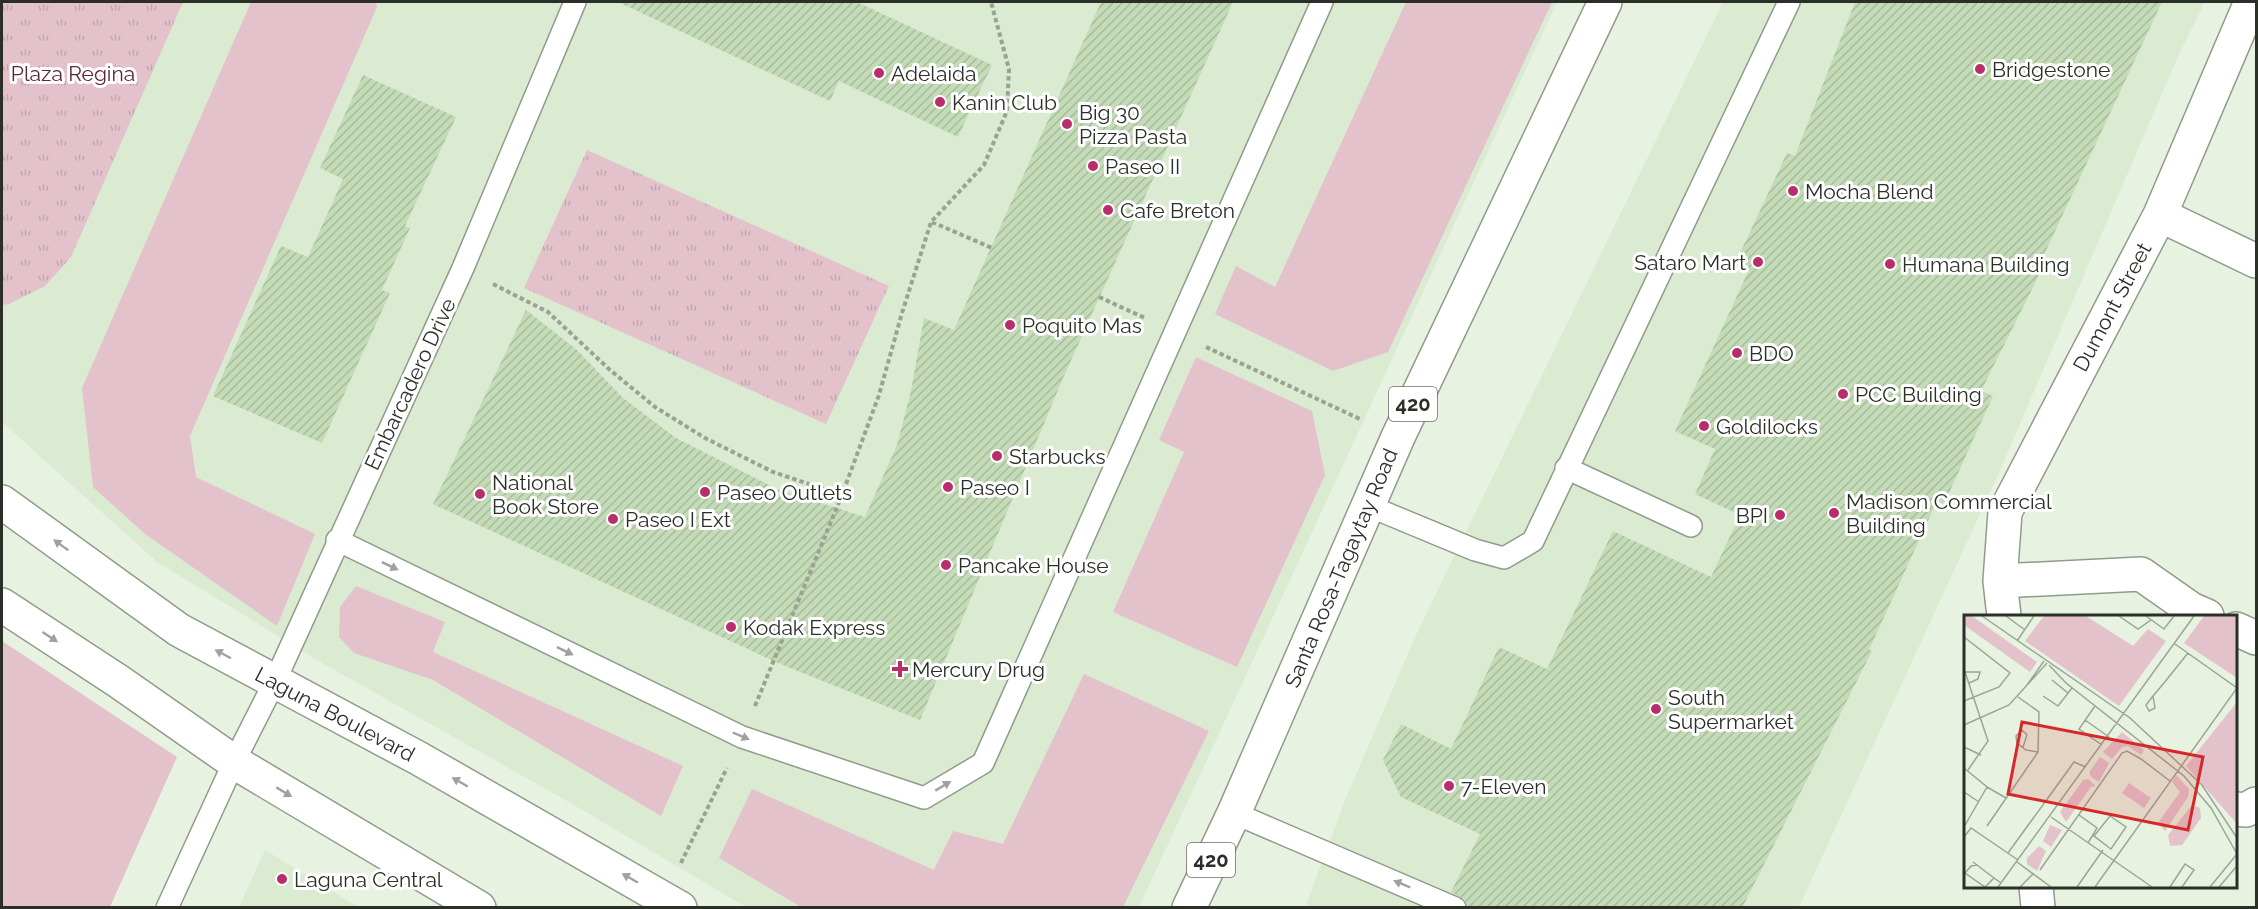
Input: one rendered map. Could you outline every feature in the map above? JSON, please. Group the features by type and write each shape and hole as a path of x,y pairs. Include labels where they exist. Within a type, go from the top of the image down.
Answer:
{"main road":[{"name":"Santa Rosa-Tagaytay Road","path":"1189,908 1234,813 1398,437 1605,2"},
{"name":"Dumont Street","path":"2004,615 2000,582 2005,512 2160,215 2251,2"},
{"path":"2160,215 2256,261"},
{"name":"Laguna Boulevard","path":"2,502 179,630 418,758 680,908"},
{"path":"2000,582 2142,574 2195,614"},
{"path":"2,605 118,681 234,762 479,908"},
{"path":"2237,630 2256,638"},
{"path":"2237,809 2246,810 2256,804"},
{"path":"2036,888 2038,908"}],"lane":[{"name":"Embarcadero Drive","path":"167,908 234,762 275,681 463,268 575,2"},
{"path":"338,540 742,737 924,798 983,763 1322,2"},
{"path":"1369,506 1475,550 1504,558 1533,542 1566,468 1789,2"},
{"path":"1566,468 1691,526"},
{"path":"1234,813 1455,908"}],"path":[{"path":"677,871 742,737 842,495 879,395 931,222 984,165 1007,111 1009,69 991,2"},
{"path":"931,222 992,248"},
{"path":"463,268 548,312 610,370 655,406 705,438 773,472 842,495"},
{"path":"1099,297 1398,437"}],"shaded area":[{"name":"Paseo Outlets","path":"2,2 1557,2 1139,907 746,907 562,798 322,663 157,562 2,422"},
{"path":"1723,2 2205,2 2179,54 1998,475 1799,907 1305,908 1345,800 1417,633"},
{"name":"Laguna Central","path":"265,850 358,907 239,907"}],"green space":[{"name":"Plaza Regina","path":"2,2 183,2 71,257 45,286 9,304 2,305"},
{"path":"251,2 376,2 377,7 190,436 196,477 315,534 277,626 145,534 93,487 82,388"},
{"path":"1406,2 1552,2 1388,352 1333,371 1215,314 1236,266 1275,287"},
{"path":"587,150 889,286 826,424 524,288"},
{"path":"1196,357 1312,411 1325,475 1237,667 1113,612 1184,452 1159,440"},
{"path":"356,586 445,622 433,652 683,766 661,816 433,680 354,653 339,637 340,607"},
{"path":"2,641 177,757 110,907 2,907"},
{"path":"1084,674 1209,731 1123,907 801,907 719,858 752,789 934,870 953,831 1003,844"}],"building":[{"name":"Adelaida","path":"618,2 857,2 992,65 958,137 839,81 830,101"},
{"path":"1101,2 1233,2 1063,378 920,720 778,663 433,504 526,310 576,349 623,398 676,438 777,489 865,517 897,445 911,391 924,318 954,330"},
{"path":"1855,2 2162,2 2042,259 2046,261 1981,391 1993,396 1944,504 1937,501 1869,650 1872,651 1742,908 1468,908 1465,900 1451,892 1480,834 1401,797 1383,760 1401,724 1451,749 1499,647 1547,669 1613,531 1711,577 1740,515 1695,494 1715,449 1675,431 1748,272 1734,266 1787,153 1795,156"},
{"path":"363,75 456,117 405,226 410,228 382,290 390,293 322,443 213,396 281,246 308,257 343,179 320,168"}],"place":[{"name":"Bridgestone","path":"1980,69"},
{"name":"Adelaida","path":"879,73"},
{"name":"Kanin Club","path":"940,102"},
{"name":"Big 30 Pizza Pasta","path":"1067,124"},
{"name":"Paseo II","path":"1093,166"},
{"name":"Mocha Blend","path":"1793,191"},
{"name":"Cafe Breton","path":"1108,210"},
{"name":"Sataro Mart","path":"1758,262"},
{"name":"Humana Building","path":"1890,264"},
{"name":"Poquito Mas","path":"1010,325"},
{"name":"BDO","path":"1737,353"},
{"name":"PCC Building","path":"1843,394"},
{"name":"Goldilocks","path":"1704,426"},
{"name":"Starbucks","path":"997,456"},
{"name":"Paseo I","path":"948,487"},
{"name":"Paseo Outlets","path":"705,492"},
{"name":"National Book Store","path":"480,494"},
{"name":"Madison Commercial Building","path":"1834,513"},
{"name":"BPI","path":"1780,515"},
{"name":"Paseo I Ext","path":"613,519"},
{"name":"Pancake House","path":"946,565"},
{"name":"Kodak Express","path":"731,627"},
{"name":"Mercury Drug","path":"900,669"},
{"name":"South Supermarket","path":"1656,709"},
{"name":"7-Eleven","path":"1449,786"},
{"name":"Laguna Central","path":"282,879"}]}
